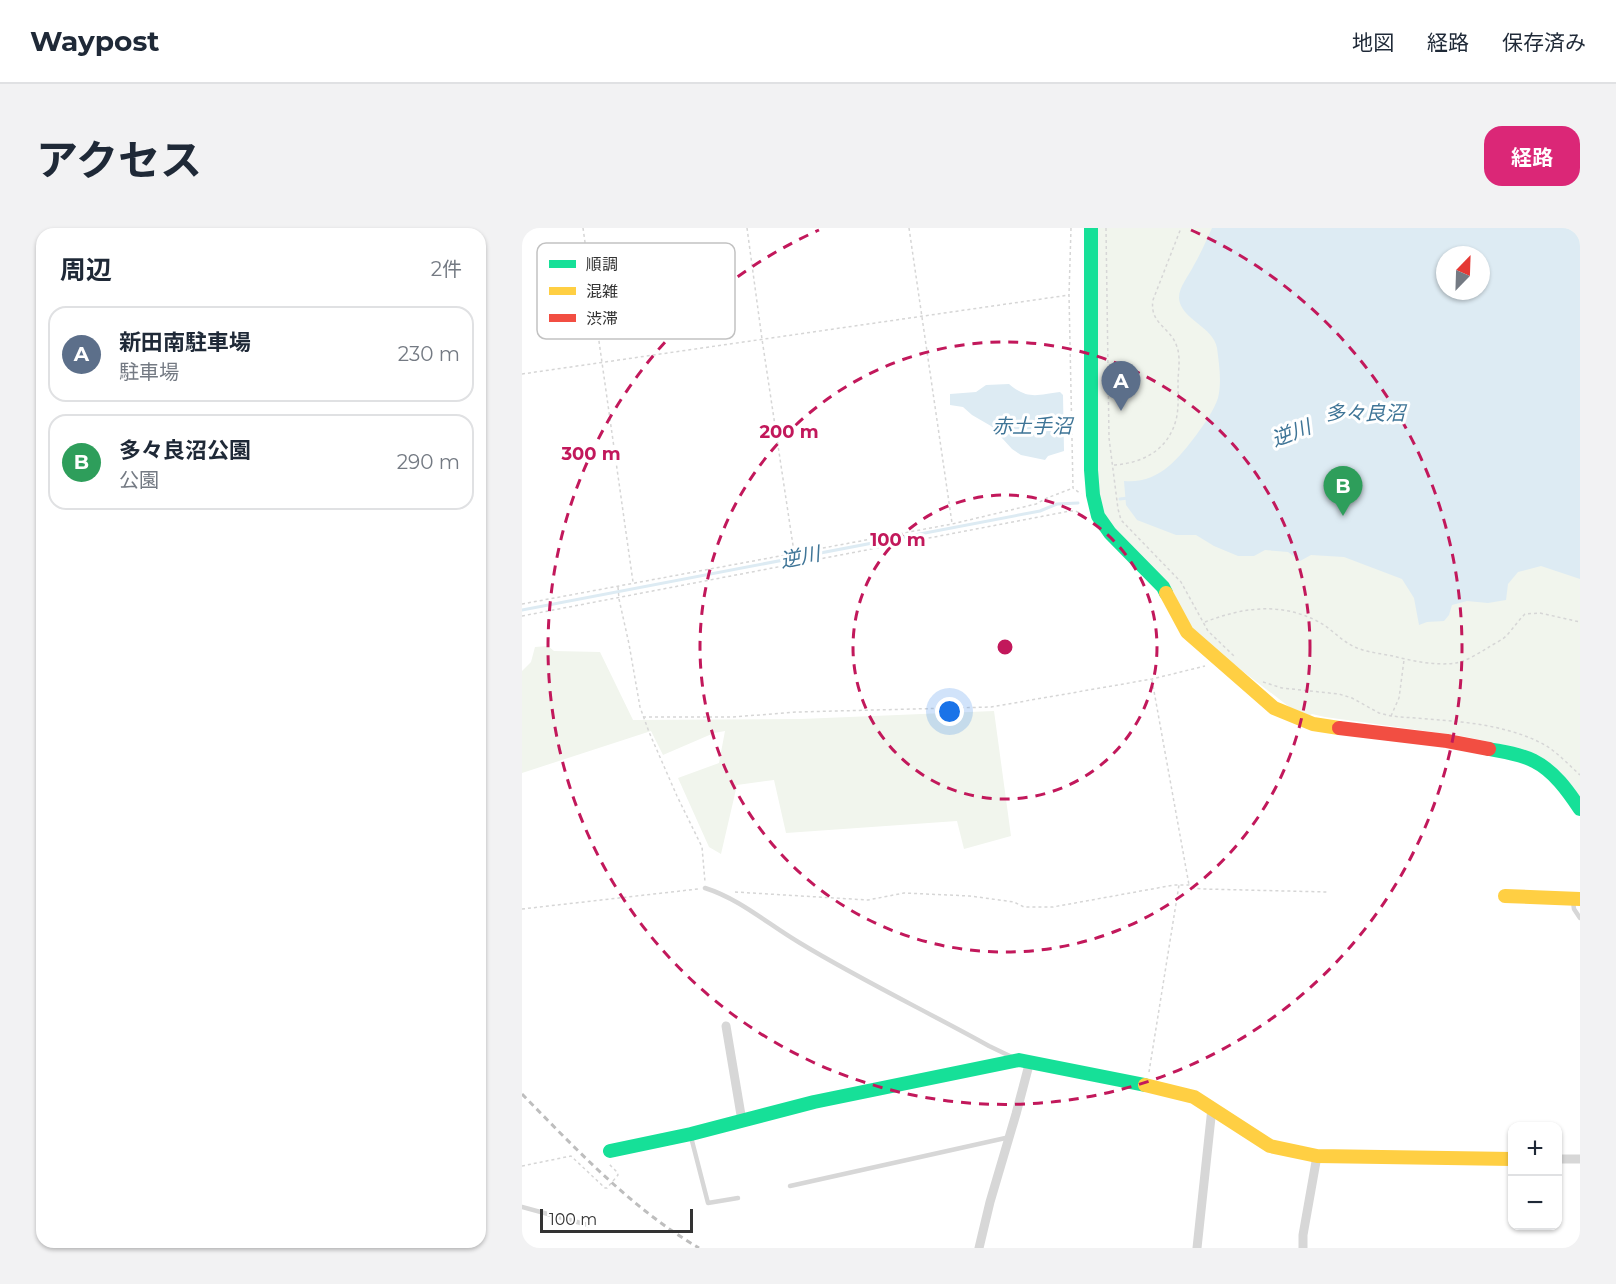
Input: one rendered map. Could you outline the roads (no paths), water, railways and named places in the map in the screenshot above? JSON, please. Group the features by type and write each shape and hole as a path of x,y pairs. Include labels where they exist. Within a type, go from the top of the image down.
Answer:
{"street":[{"path":"1091,228 1091,470 1095,507 1098,516 1110,533 1163,587 1186,632 1274,708 1313,724 1463,743 1522,757 1544,768 1566,789 1580,809"},
{"path":"1505,896 1576,899"},
{"path":"726,1026 742,1121"},
{"path":"979,1248 1010,1137 1025,1061"},
{"path":"610,1151 691,1134 814,1101 1025,1061 1147,1085 1194,1097 1270,1146 1317,1156 1508,1159"},
{"path":"1197,1248 1212,1108"},
{"path":"1303,1248 1303,1235 1317,1156"},
{"path":"1562,1159 1580,1159"}],"lane":[{"path":"705,888 718,892 799,943 989,1046 1025,1061"},
{"path":"1576,899 1574,909 1580,918"},
{"path":"691,1134 708,1203 738,1198"},
{"path":"790,1186 1010,1137"},
{"path":"522,1207 588,1225"}],"water":[{"name":"多々良沼","path":"1212,228 1580,228 1580,579 1541,566 1518,572 1508,584 1506,600 1488,603 1467,601 1452,605 1444,621 1419,625 1414,598 1402,579 1344,557 1311,555 1300,561 1288,552 1265,550 1254,556 1238,556 1196,535 1176,535 1137,520 1126,505 1124,481 1148,478 1175,461 1197,434 1212,412 1218,398 1220,373 1215,341 1185,312 1179,298 1182,285"},
{"name":"赤土手沼","path":"1009,384 1027,394 1060,392 1063,395 1064,451 1048,456 1045,460 1021,455 1012,449 991,426 963,407 950,405 950,394 976,392 986,385"}],"waterway":[{"name":"逆川","path":"1120,499 1128,498"},
{"name":"逆川","path":"522,610 1040,511 1057,504 1078,503"}],"railway":[{"path":"522,1094 584,1157 628,1197 699,1248"}],"place":[{"name":"新田南駐車場","path":"1121,411"},
{"name":"多々良沼公園","path":"1343,516"}]}
